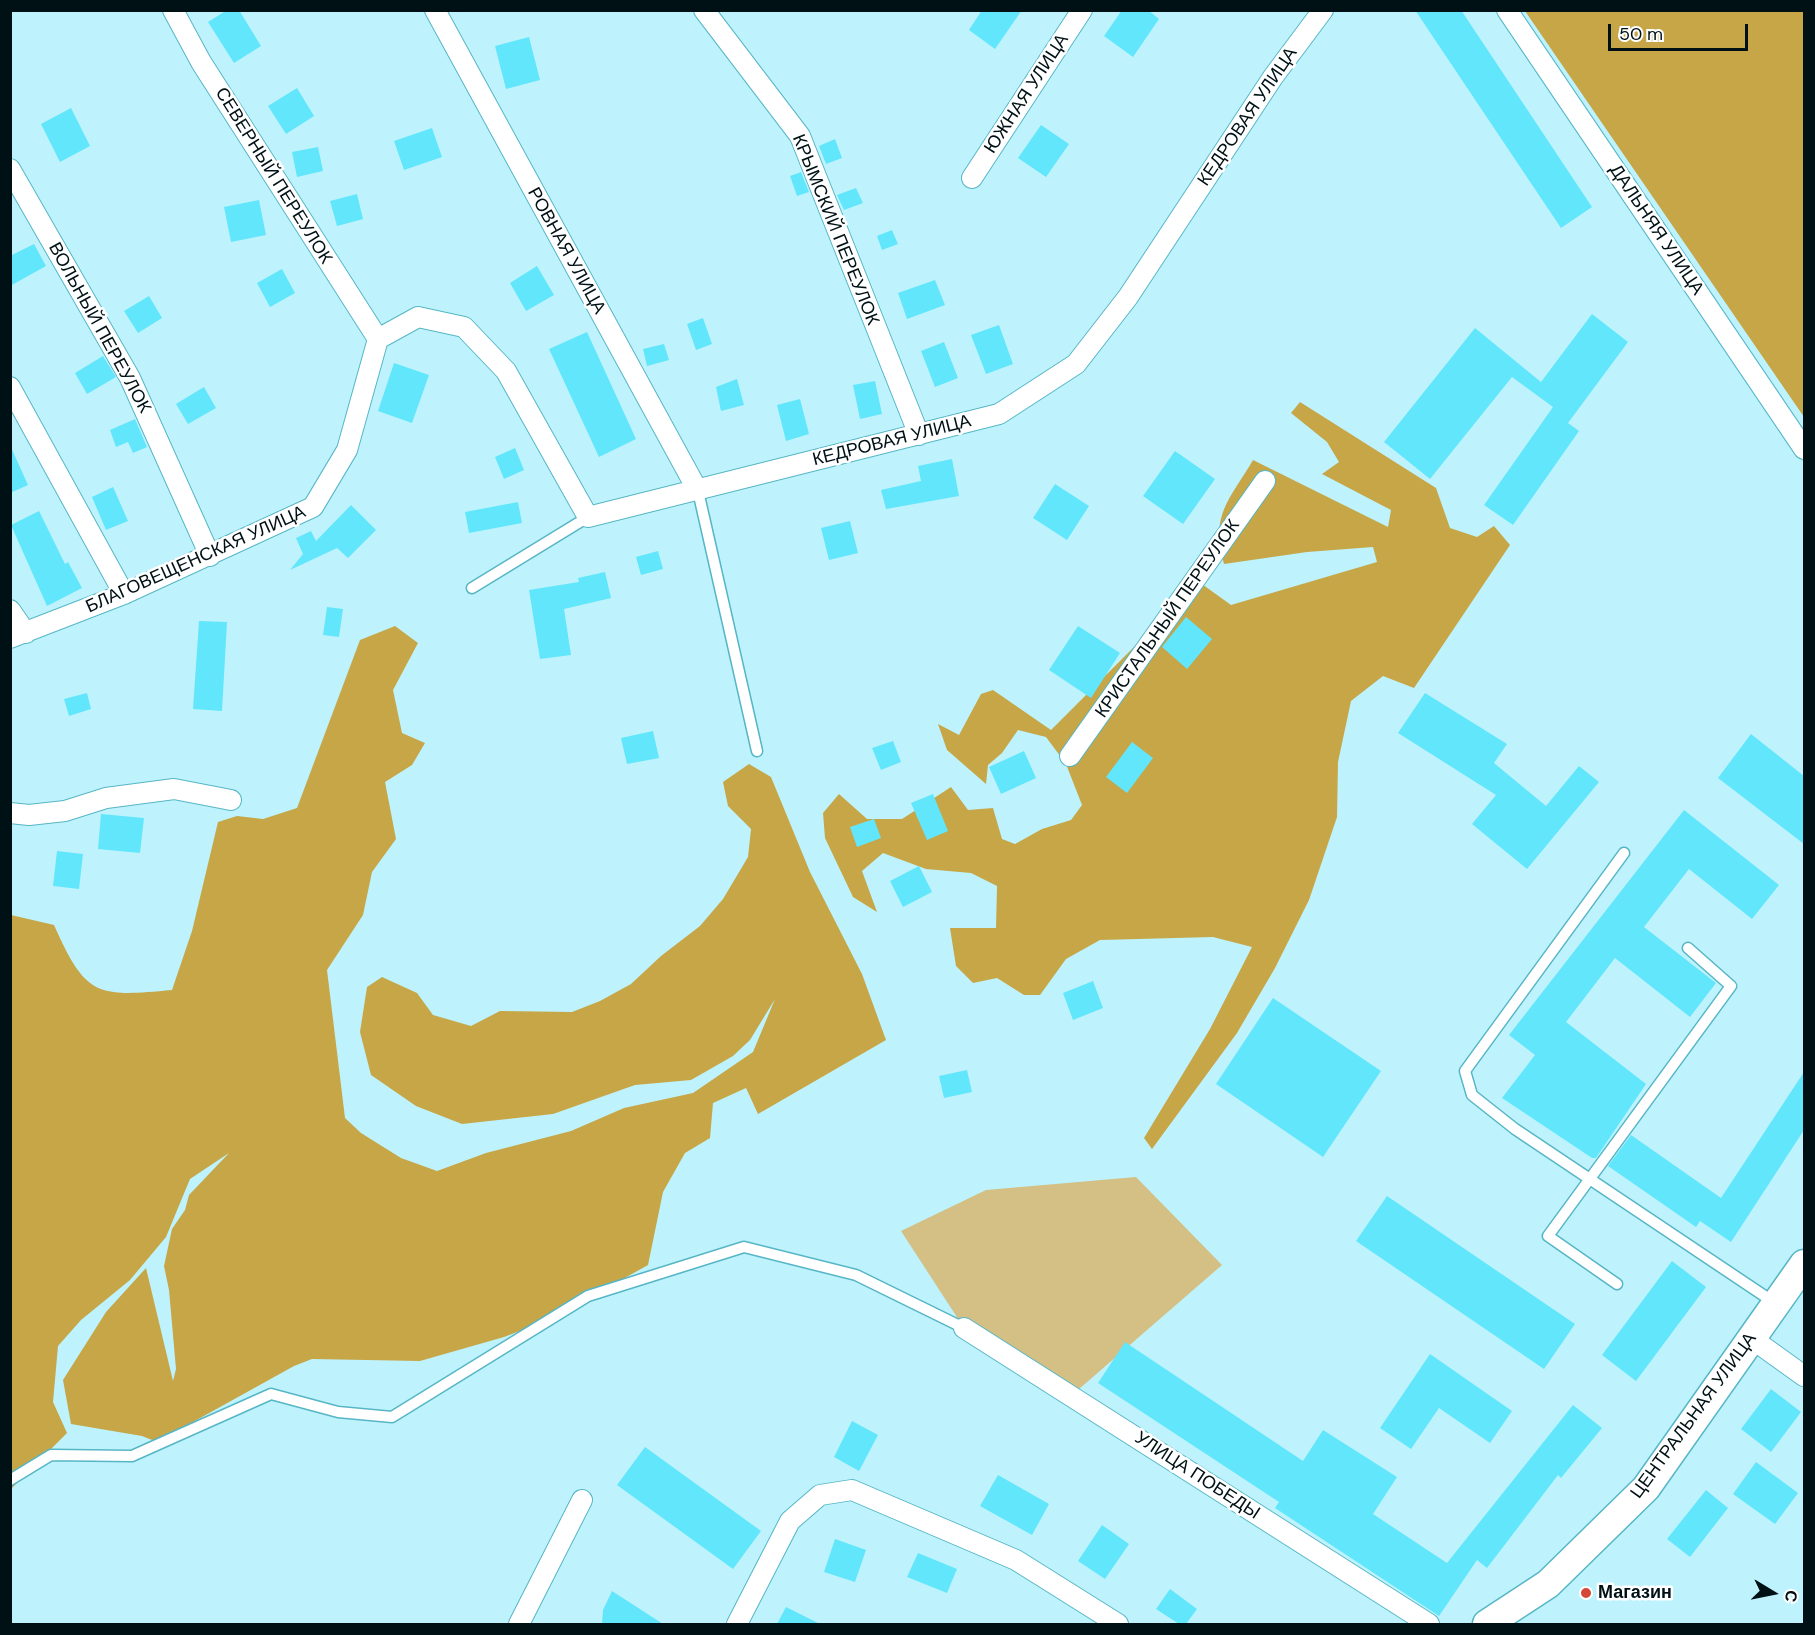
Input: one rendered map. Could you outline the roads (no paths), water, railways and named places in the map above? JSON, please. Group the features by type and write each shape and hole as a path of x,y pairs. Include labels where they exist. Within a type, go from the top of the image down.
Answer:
{"street":[{"name":"СЕВЕРНЫЙ ПЕРЕУЛОК","path":"173,10 207,73 378,339"},
{"name":"РОВНАЯ УЛИЦА","path":"435,10 698,490"},
{"name":"КРЫМСКИЙ ПЕРЕУЛОК","path":"704,10 800,136 918,435"},
{"name":"ЮЖНАЯ УЛИЦА","path":"972,178 1082,10"},
{"name":"КЕДРОВАЯ УЛИЦА","path":"588,517 999,414 1076,364 1128,297 1273,77 1323,10"},
{"name":"ДАЛЬНЯЯ УЛИЦА","path":"1507,10 1804,449"},
{"name":"ВОЛЬНЫЙ ПЕРЕУЛОК","path":"10,169 130,378 210,556"},
{"path":"378,339 418,317 464,327 506,371 588,517"},
{"name":"БЛАГОВЕЩЕНСКАЯ УЛИЦА","path":"18,636 124,594 313,507 346,450 378,339"},
{"path":"10,387 124,594"},
{"name":"КРИСТАЛЬНЫЙ ПЕРЕУЛОК","path":"1071,756 1265,481"},
{"path":"10,610 18,636"},
{"path":"10,813 29,815 65,811 106,798 174,789 231,800"},
{"name":"ЦЕНТРАЛЬНАЯ УЛИЦА","path":"1487,1624 1548,1584 1646,1488 1804,1264"},
{"name":"УЛИЦА ПОБЕДЫ","path":"964,1328 1429,1624"},
{"path":"1751,1338 1804,1376"},
{"path":"737,1624 790,1521 820,1495 852,1490 1016,1560 1118,1624"},
{"path":"519,1624 582,1500"}],"lane":[{"path":"698,490 757,751"},
{"path":"472,588 588,517"},
{"path":"1624,853 1465,1071 1472,1095 1515,1129 1777,1304"},
{"path":"1617,1284 1548,1236 1731,986 1688,948"},
{"path":"10,1480 51,1455 132,1456 271,1394 338,1412 392,1417 588,1296 744,1247 856,1275 964,1328"}],"place":[{"name":"Магазин","path":"1586,1593"}]}
